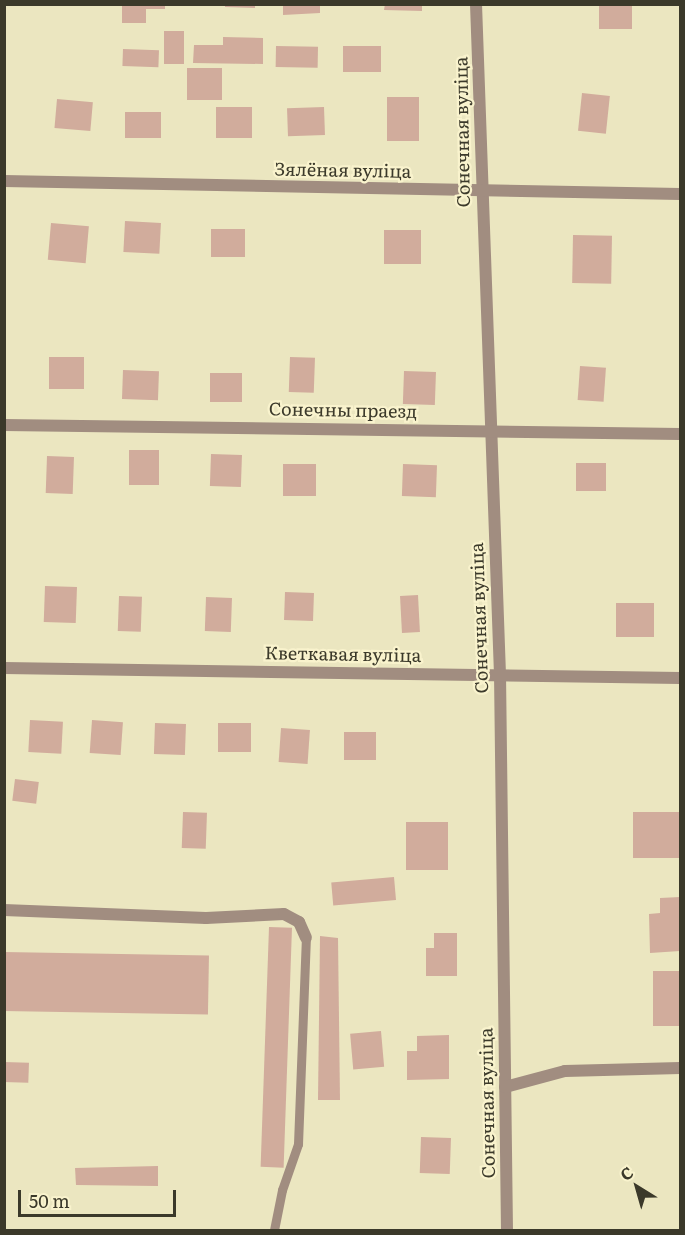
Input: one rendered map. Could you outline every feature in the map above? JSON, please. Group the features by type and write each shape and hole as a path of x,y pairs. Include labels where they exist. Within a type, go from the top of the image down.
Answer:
{"street":[{"name":"Сонечная вуліца","path":"476,4 480,191 500,674 507,1230"},
{"name":"Зялёная вуліца","path":"4,181 681,194"},
{"name":"Сонечны праезд","path":"4,425 681,434"},
{"name":"Кветкавая вуліца","path":"4,668 681,678"},
{"path":"4,910 206,918 284,914 299,922 306,938"},
{"path":"505,1087 565,1071 681,1068"}],"lane":[{"path":"274,1230 282,1190 298,1144 306,938"}],"building":[{"path":"122,4 165,4 165,9 146,9 146,23 122,23"},
{"path":"225,4 255,4 255,8 225,7"},
{"path":"283,4 320,4 320,13 283,15"},
{"path":"385,4 422,4 422,11 384,10"},
{"path":"599,4 632,4 632,29 599,29"},
{"path":"164,31 184,31 184,64 164,64"},
{"path":"223,37 263,38 263,64 193,63 194,45 223,45"},
{"path":"276,46 318,47 318,68 276,67"},
{"path":"343,46 381,46 381,72 343,72"},
{"path":"123,49 159,50 158,67 122,66"},
{"path":"187,68 222,68 222,100 187,100"},
{"path":"582,93 610,96 606,134 578,131"},
{"path":"387,97 419,97 419,141 387,141"},
{"path":"57,99 93,102 90,131 54,128"},
{"path":"216,107 252,107 252,138 216,138"},
{"path":"324,107 325,135 288,136 287,108"},
{"path":"125,112 161,112 161,138 125,138"},
{"path":"125,221 161,223 159,254 123,252"},
{"path":"51,223 89,226 86,263 48,260"},
{"path":"211,229 245,229 245,257 211,257"},
{"path":"384,230 421,230 421,264 384,264"},
{"path":"573,235 612,236 611,284 572,283"},
{"path":"49,357 84,357 84,389 49,389"},
{"path":"290,357 315,358 314,393 289,392"},
{"path":"580,366 606,368 604,402 578,400"},
{"path":"123,370 159,371 158,400 122,399"},
{"path":"404,371 436,372 435,405 403,404"},
{"path":"210,373 242,373 242,402 210,402"},
{"path":"129,450 159,450 159,485 129,485"},
{"path":"211,454 242,455 241,487 210,486"},
{"path":"47,456 74,457 73,494 46,493"},
{"path":"576,463 606,463 606,491 576,491"},
{"path":"283,464 316,464 316,496 283,496"},
{"path":"403,464 437,465 436,497 402,496"},
{"path":"45,586 77,587 76,623 44,622"},
{"path":"285,592 314,593 313,621 284,620"},
{"path":"418,595 420,632 402,633 400,596"},
{"path":"119,596 142,597 141,632 118,631"},
{"path":"206,597 232,598 231,632 205,631"},
{"path":"616,603 654,603 654,637 616,637"},
{"path":"30,720 63,722 61,754 28,752"},
{"path":"92,720 123,722 121,755 90,753"},
{"path":"155,723 186,724 185,755 154,754"},
{"path":"218,723 251,723 251,752 218,752"},
{"path":"281,728 310,730 308,764 279,762"},
{"path":"344,732 376,732 376,760 344,760"},
{"path":"15,779 39,782 36,804 12,801"},
{"path":"183,812 207,813 206,849 182,848"},
{"path":"633,812 680,812 680,858 633,858"},
{"path":"406,822 448,822 448,870 406,870"},
{"path":"394,877 396,900 333,905 331,882"},
{"path":"680,897 680,951 650,953 649,914 660,913 660,898"},
{"path":"269,927 292,928 284,1168 261,1167"},
{"path":"434,933 457,933 457,976 426,976 426,948 434,948"},
{"path":"320,936 338,938 340,1100 318,1100"},
{"path":"4,952 209,956 208,1015 4,1011"},
{"path":"653,971 680,971 680,1026 653,1026"},
{"path":"381,1031 384,1067 353,1070 350,1034"},
{"path":"449,1035 449,1079 407,1080 407,1051 417,1051 417,1036"},
{"path":"4,1062 29,1063 28,1083 4,1082"},
{"path":"421,1137 451,1138 450,1174 420,1173"},
{"path":"158,1166 158,1186 76,1185 75,1168"}]}
